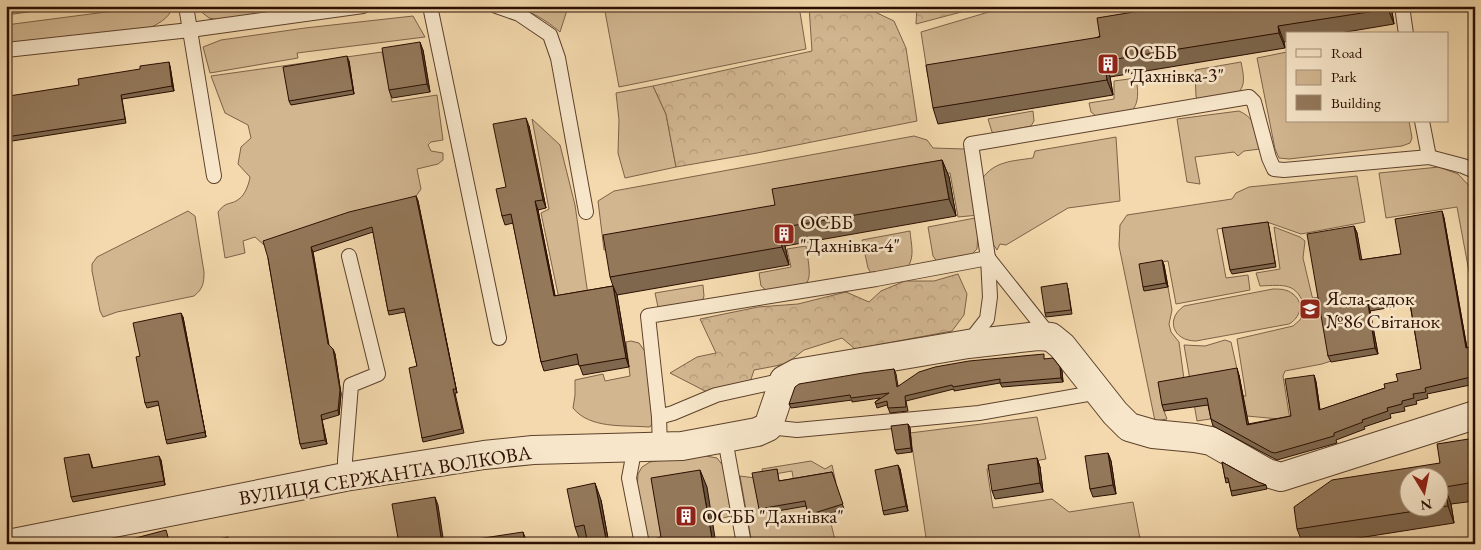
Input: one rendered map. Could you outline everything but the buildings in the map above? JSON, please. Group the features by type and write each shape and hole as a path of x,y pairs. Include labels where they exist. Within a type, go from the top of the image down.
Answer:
{"street":[{"path":"768,427 784,380 797,373 968,344 1038,336 1051,338 1062,346 1123,423 1129,427 1153,434 1195,438 1210,442 1267,472 1281,477 1475,415"},
{"name":"ВУЛИЦЯ СЕРЖАНТА ВОЛКОВА","path":"8,544 345,477 484,455 533,450 682,446 725,439 756,432 768,427"}],"lane":[{"path":"186,6 214,176"},
{"path":"6,50 190,30 363,6"},
{"path":"430,6 499,338"},
{"path":"496,6 519,14 550,35 558,58 586,212"},
{"path":"1402,6 1406,32"},
{"path":"968,344 987,319 990,297 988,258 971,144 1245,97 1252,98 1254,102 1269,158 1274,168 1284,170 1428,157 1475,171"},
{"path":"1422,122 1428,157"},
{"path":"345,477 351,385 378,374 348,256"},
{"path":"988,258 1051,338"},
{"path":"642,544 629,478 647,447 659,417 648,316 988,258"},
{"path":"659,417 673,413 716,394 784,380"},
{"path":"768,427 797,430 979,413 1099,392"},
{"path":"725,439 744,544"}],"green space":[{"path":"28,6 72,6 6,15 6,9"},
{"path":"152,6 170,6 172,8 165,18 148,29 6,44 6,25"},
{"path":"194,6 306,6 225,21 209,18"},
{"path":"514,6 568,7 560,32 538,17"},
{"path":"604,6 799,6 806,49 619,87"},
{"path":"809,6 855,6 873,11 894,21 906,48 917,121 676,167 666,114 653,86 812,51"},
{"path":"917,6 984,6 916,24"},
{"path":"1009,6 1236,6 1103,48 928,77 921,32"},
{"path":"413,16 425,37 297,53 298,58 210,73 203,47 221,40"},
{"path":"382,52 392,102 437,95 443,140 431,142 428,145 431,151 443,153 443,160 438,164 417,169 421,189 412,202 264,245 255,237 243,241 245,253 225,258 218,212 226,204 239,199 249,183 250,177 238,164 241,147 251,138 248,125 225,113 211,76"},
{"path":"1286,52 1286,122 1409,122 1412,138 1410,143 1402,146 1289,159 1279,158 1275,149 1257,58"},
{"path":"1241,62 1243,83 1237,94 1199,100 1196,97 1195,70"},
{"path":"1136,78 1137,101 1130,112 1096,116 1091,112 1089,103 1114,99 1114,81"},
{"path":"653,86 666,114 676,167 625,178 618,153 619,120 616,93"},
{"path":"1033,111 1034,121 1031,126 992,132 988,119"},
{"path":"1239,111 1245,114 1255,126 1260,149 1244,151 1238,156 1234,152 1195,157 1200,184 1187,182 1177,119"},
{"path":"532,119 560,145 575,205 588,295 559,299 541,213 549,209"},
{"path":"914,136 927,140 933,148 965,149 979,215 958,217 950,173 776,205 604,250 598,201 614,191"},
{"path":"1116,137 1120,201 1068,208 1006,245 1000,244 997,250 990,239 982,179 987,173 1004,163 1033,158 1035,151"},
{"path":"1439,167 1458,174 1472,189 1475,209 1475,304 1457,207 1386,218 1379,173"},
{"path":"1357,176 1365,222 1301,234 1267,222 1217,229 1226,278 1248,275 1250,290 1176,304 1168,261 1150,263 1168,287 1172,310 1169,324 1171,332 1179,342 1184,379 1164,411 1167,419 1155,421 1119,246 1120,225 1127,215 1232,199 1236,193 1249,187"},
{"path":"188,211 195,216 204,272 203,283 199,291 194,296 117,312 103,317 100,311 92,271 92,264 97,257"},
{"path":"975,218 978,233 977,249 967,259 938,263 933,256 928,227"},
{"path":"1274,227 1300,237 1305,241 1303,258 1312,296 1313,298 1321,297 1331,361 1285,371 1283,376 1290,420 1236,415 1197,421 1184,345 1205,346 1225,340 1231,342 1243,396 1246,396 1237,339 1293,326 1300,320 1305,308 1294,289 1276,285 1260,286 1256,273 1280,269"},
{"path":"910,231 912,254 908,267 872,275 868,268 862,240"},
{"path":"806,246 809,278 806,283 802,286 770,293 761,286 759,273 791,267 787,249"},
{"path":"958,274 967,294 964,315 952,331 855,349 842,338 804,350 786,364 754,370 746,395 705,391 670,373 697,357 716,353 700,319 758,307 798,304 846,292 869,302 881,291 905,281 934,281"},
{"path":"703,285 704,296 702,303 664,309 658,307 655,293"},
{"path":"1273,289 1288,291 1299,302 1300,310 1296,318 1289,324 1196,341 1182,337 1174,328 1175,317 1184,306"},
{"path":"626,342 639,343 646,353 654,418 651,426 618,426 588,420 573,408 575,380 603,374 605,381 630,376"},
{"path":"1037,417 1046,459 987,469 993,508 1052,499 1069,512 1133,502 1141,544 927,544 910,433"},
{"path":"695,454 717,458 724,467 731,516 712,521 666,544 647,544 637,490 638,474 642,467 650,462"},
{"path":"811,461 825,469 832,465 836,483 822,487 836,544 752,544 740,476 794,483 792,471 763,476 762,469"}],"place":[{"name":"ОСББ \"Дахнівка-3\"","path":"1108,64"},
{"name":"ОСББ \"Дахнівка-4\"","path":"784,234"},
{"name":"Ясла-садок №86 Світанок","path":"1310,309"},
{"name":"ОСББ \"Дахнівка\"","path":"686,516"}]}
